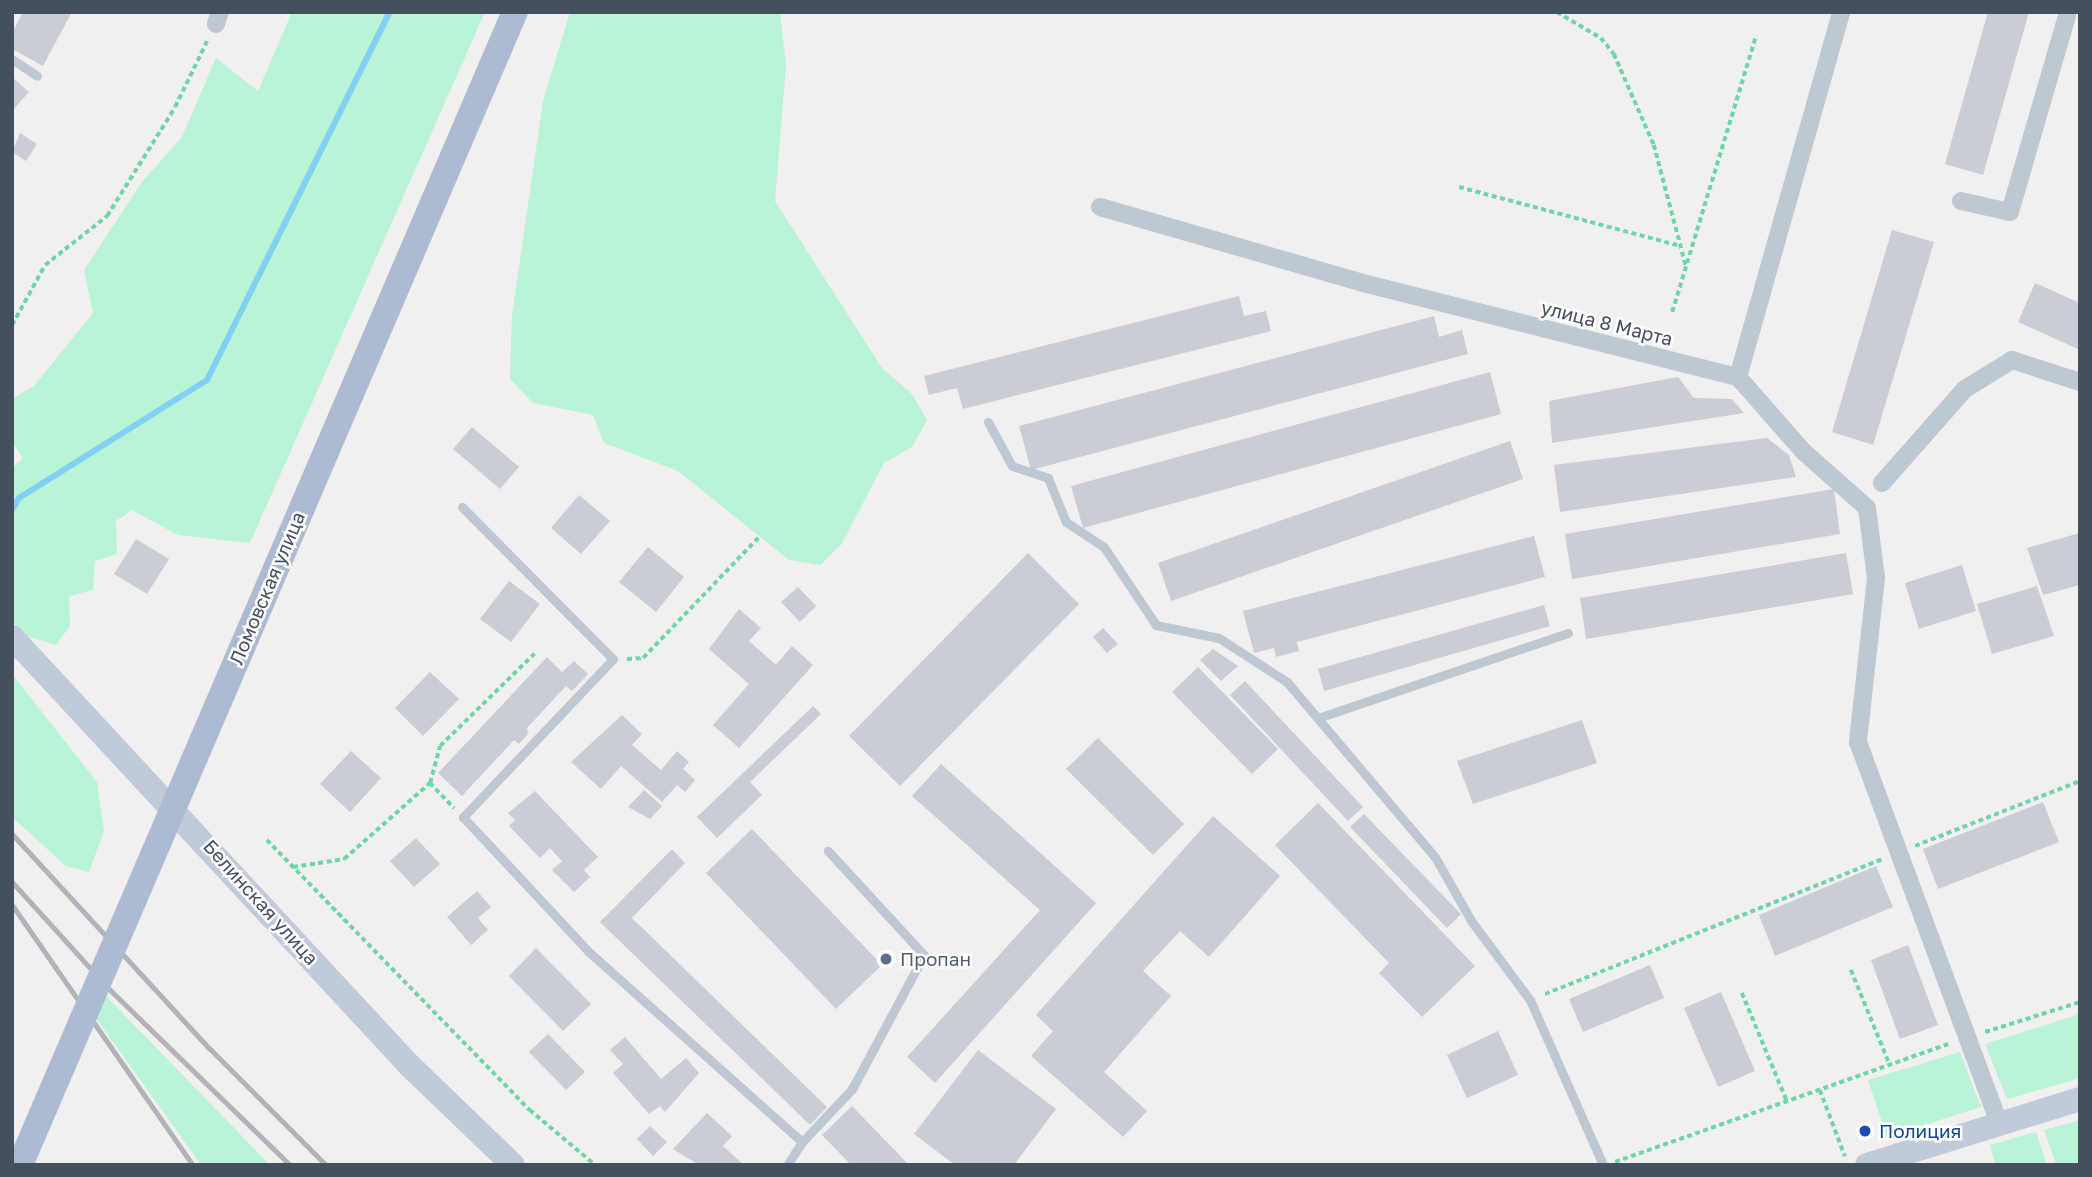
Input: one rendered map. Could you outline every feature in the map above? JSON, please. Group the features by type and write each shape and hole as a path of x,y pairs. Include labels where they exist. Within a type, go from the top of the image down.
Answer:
{"main road":[{"name":"Ломовская улица","path":"20,1165 515,12"},
{"name":"Белинская улица","path":"12,637 409,1065 513,1165"},
{"path":"1867,1165 2080,1099"}],"street":[{"path":"1841,12 1738,377 1804,452 1867,508 1876,578 1858,742 1998,1124"},
{"path":"1961,201 2010,212 2067,16"},
{"name":"улица 8 Марта","path":"1100,207 1367,284 1738,377"},
{"path":"1882,483 1965,389 2012,360 2080,382"}],"lane":[{"path":"12,59 37,76"},
{"path":"988,422 1013,466 1048,478 1066,522 1104,547 1156,625 1219,638 1287,682 1435,857 1472,922 1530,1000 1604,1165"},
{"path":"462,507 613,659 463,817 589,952 802,1142"},
{"path":"1318,718 1568,633"},
{"path":"787,1165 802,1142 852,1089 924,955 828,851"}],"path":[{"path":"1557,12 1601,38 1615,54 1654,145 1676,245 1686,266"},
{"path":"12,325 46,265 107,216 175,107 218,18"},
{"path":"1672,312 1756,35"},
{"path":"1459,187 1676,245"},
{"path":"613,659 643,658 761,535"},
{"path":"293,867 344,859 430,783 440,746 534,654"},
{"path":"1530,1000 2080,780"},
{"path":"430,783 463,817"},
{"path":"267,840 530,1110 595,1165"},
{"path":"1851,970 1890,1065"},
{"path":"1741,993 1787,1101"},
{"path":"1604,1165 1967,1038 2080,1002"},
{"path":"1820,1090 1848,1165"}],"green space":[{"path":"292,12 485,12 250,543 178,535 132,510 116,521 117,554 95,561 93,590 69,596 70,626 56,645 21,634 12,619 12,468 23,458 12,442 12,399 34,386 93,313 84,270 142,182 182,137 216,58 258,91"},
{"path":"570,12 780,12 786,66 775,201 882,368 912,394 927,420 912,447 884,463 841,545 820,565 789,560 678,471 604,443 593,415 533,403 510,379 512,315 543,101"},
{"path":"12,674 97,782 104,831 89,872 66,866 12,817"},
{"path":"105,995 270,1165 201,1165 93,1014"},
{"path":"2080,1014 2080,1078 2007,1099 1985,1044"},
{"path":"1960,1052 1981,1107 1887,1137 1868,1080"},
{"path":"2080,1120 2080,1165 2056,1165 2044,1130"},
{"path":"2036,1132 2047,1165 1995,1165 1990,1145"}],"building":[{"path":"23,12 72,12 43,66 12,49 12,33"},
{"path":"1988,12 2029,12 1983,175 1945,164"},
{"path":"12,77 29,92 12,111"},
{"path":"20,133 37,144 26,161 12,152"},
{"path":"1892,230 1934,242 1873,445 1832,432"},
{"path":"2035,283 2080,303 2080,350 2018,322"},
{"path":"1239,296 1244,316 1266,311 1271,331 963,409 957,388 929,395 924,376"},
{"path":"1434,316 1439,337 1462,330 1468,354 1031,470 1019,426"},
{"path":"1490,372 1501,414 1083,528 1071,486"},
{"path":"1678,377 1694,398 1732,399 1744,413 1552,443 1549,401"},
{"path":"472,427 519,467 500,489 453,449"},
{"path":"1767,438 1789,455 1796,477 1560,512 1554,465"},
{"path":"1510,441 1523,479 1171,601 1158,563"},
{"path":"1834,489 1840,534 1572,579 1565,534"},
{"path":"579,495 610,521 581,554 551,528"},
{"path":"2080,533 2080,585 2043,595 2027,548"},
{"path":"1534,536 1545,577 1297,642 1299,651 1276,657 1274,648 1254,653 1243,611"},
{"path":"136,539 169,559 147,594 114,574"},
{"path":"648,547 684,577 656,612 619,582"},
{"path":"1028,553 1079,604 900,786 849,736"},
{"path":"1846,553 1853,594 1586,639 1580,598"},
{"path":"1962,565 1976,611 1919,629 1905,583"},
{"path":"509,581 540,604 511,642 480,619"},
{"path":"2037,586 2054,636 1992,654 1977,604"},
{"path":"798,587 816,606 800,622 781,602"},
{"path":"1544,605 1550,626 1324,691 1318,669"},
{"path":"739,609 761,628 749,641 776,665 792,646 813,665 739,748 713,725 749,684 709,649"},
{"path":"1103,628 1118,644 1107,653 1093,637"},
{"path":"1213,649 1238,666 1221,681 1200,660"},
{"path":"547,657 562,672 574,661 588,674 572,691 566,686 527,728 528,734 519,744 514,740 462,796 438,773"},
{"path":"1198,667 1278,749 1252,774 1172,692"},
{"path":"430,672 459,699 423,736 395,708"},
{"path":"1245,681 1363,807 1348,821 1230,695"},
{"path":"813,706 821,714 750,782 762,795 717,838 697,817"},
{"path":"622,715 642,734 632,745 661,770 677,751 689,762 683,769 695,780 685,792 677,785 662,802 621,766 601,789 571,762"},
{"path":"1582,720 1597,763 1473,804 1457,761"},
{"path":"1098,738 1184,824 1153,855 1066,769"},
{"path":"351,751 381,778 350,812 320,784"},
{"path":"941,764 1096,903 935,1083 907,1057 1040,910 912,796"},
{"path":"644,790 662,806 650,819 628,807"},
{"path":"535,791 598,857 584,870 590,877 574,892 552,870 562,861 550,848 540,858 509,826 515,820 508,813"},
{"path":"2043,802 2059,842 1938,889 1923,849"},
{"path":"1318,803 1475,966 1422,1017 1379,973 1389,963 1275,845"},
{"path":"1364,814 1461,914 1447,928 1350,827"},
{"path":"1213,816 1280,876 1209,957 1180,931 1143,971 1171,996 1104,1072 1147,1111 1123,1137 1031,1056 1053,1031 1036,1015"},
{"path":"752,829 882,965 836,1009 706,873"},
{"path":"416,838 440,864 414,887 390,861"},
{"path":"672,849 685,863 632,918 827,1107 810,1125 600,922"},
{"path":"1876,866 1893,907 1775,956 1759,915"},
{"path":"477,891 491,907 478,918 488,930 471,945 447,917"},
{"path":"1908,945 1938,1025 1900,1039 1871,960"},
{"path":"536,948 591,1004 563,1031 509,976"},
{"path":"1650,965 1664,998 1583,1032 1569,999"},
{"path":"1721,992 1755,1071 1718,1087 1684,1008"},
{"path":"1498,1031 1518,1075 1467,1098 1447,1055"},
{"path":"548,1034 585,1072 566,1090 529,1052"},
{"path":"625,1037 661,1079 686,1058 699,1073 665,1112 660,1106 649,1114 613,1073 623,1064 610,1050"},
{"path":"978,1050 1056,1109 1014,1165 955,1165 914,1134"},
{"path":"852,1106 909,1165 851,1165 822,1135"},
{"path":"707,1113 732,1136 723,1146 744,1165 699,1165 673,1149"},
{"path":"650,1126 667,1142 653,1156 637,1139"}],"waterway":[{"path":"12,510 19,498 207,380 390,12"}],"railway":[{"path":"12,834 209,1048 326,1165"},
{"path":"12,882 110,990 290,1165"},
{"path":"12,905 193,1165"}],"place":[{"name":"Пропан","path":"886,959"},
{"name":"Полиция","path":"1865,1131"}]}
